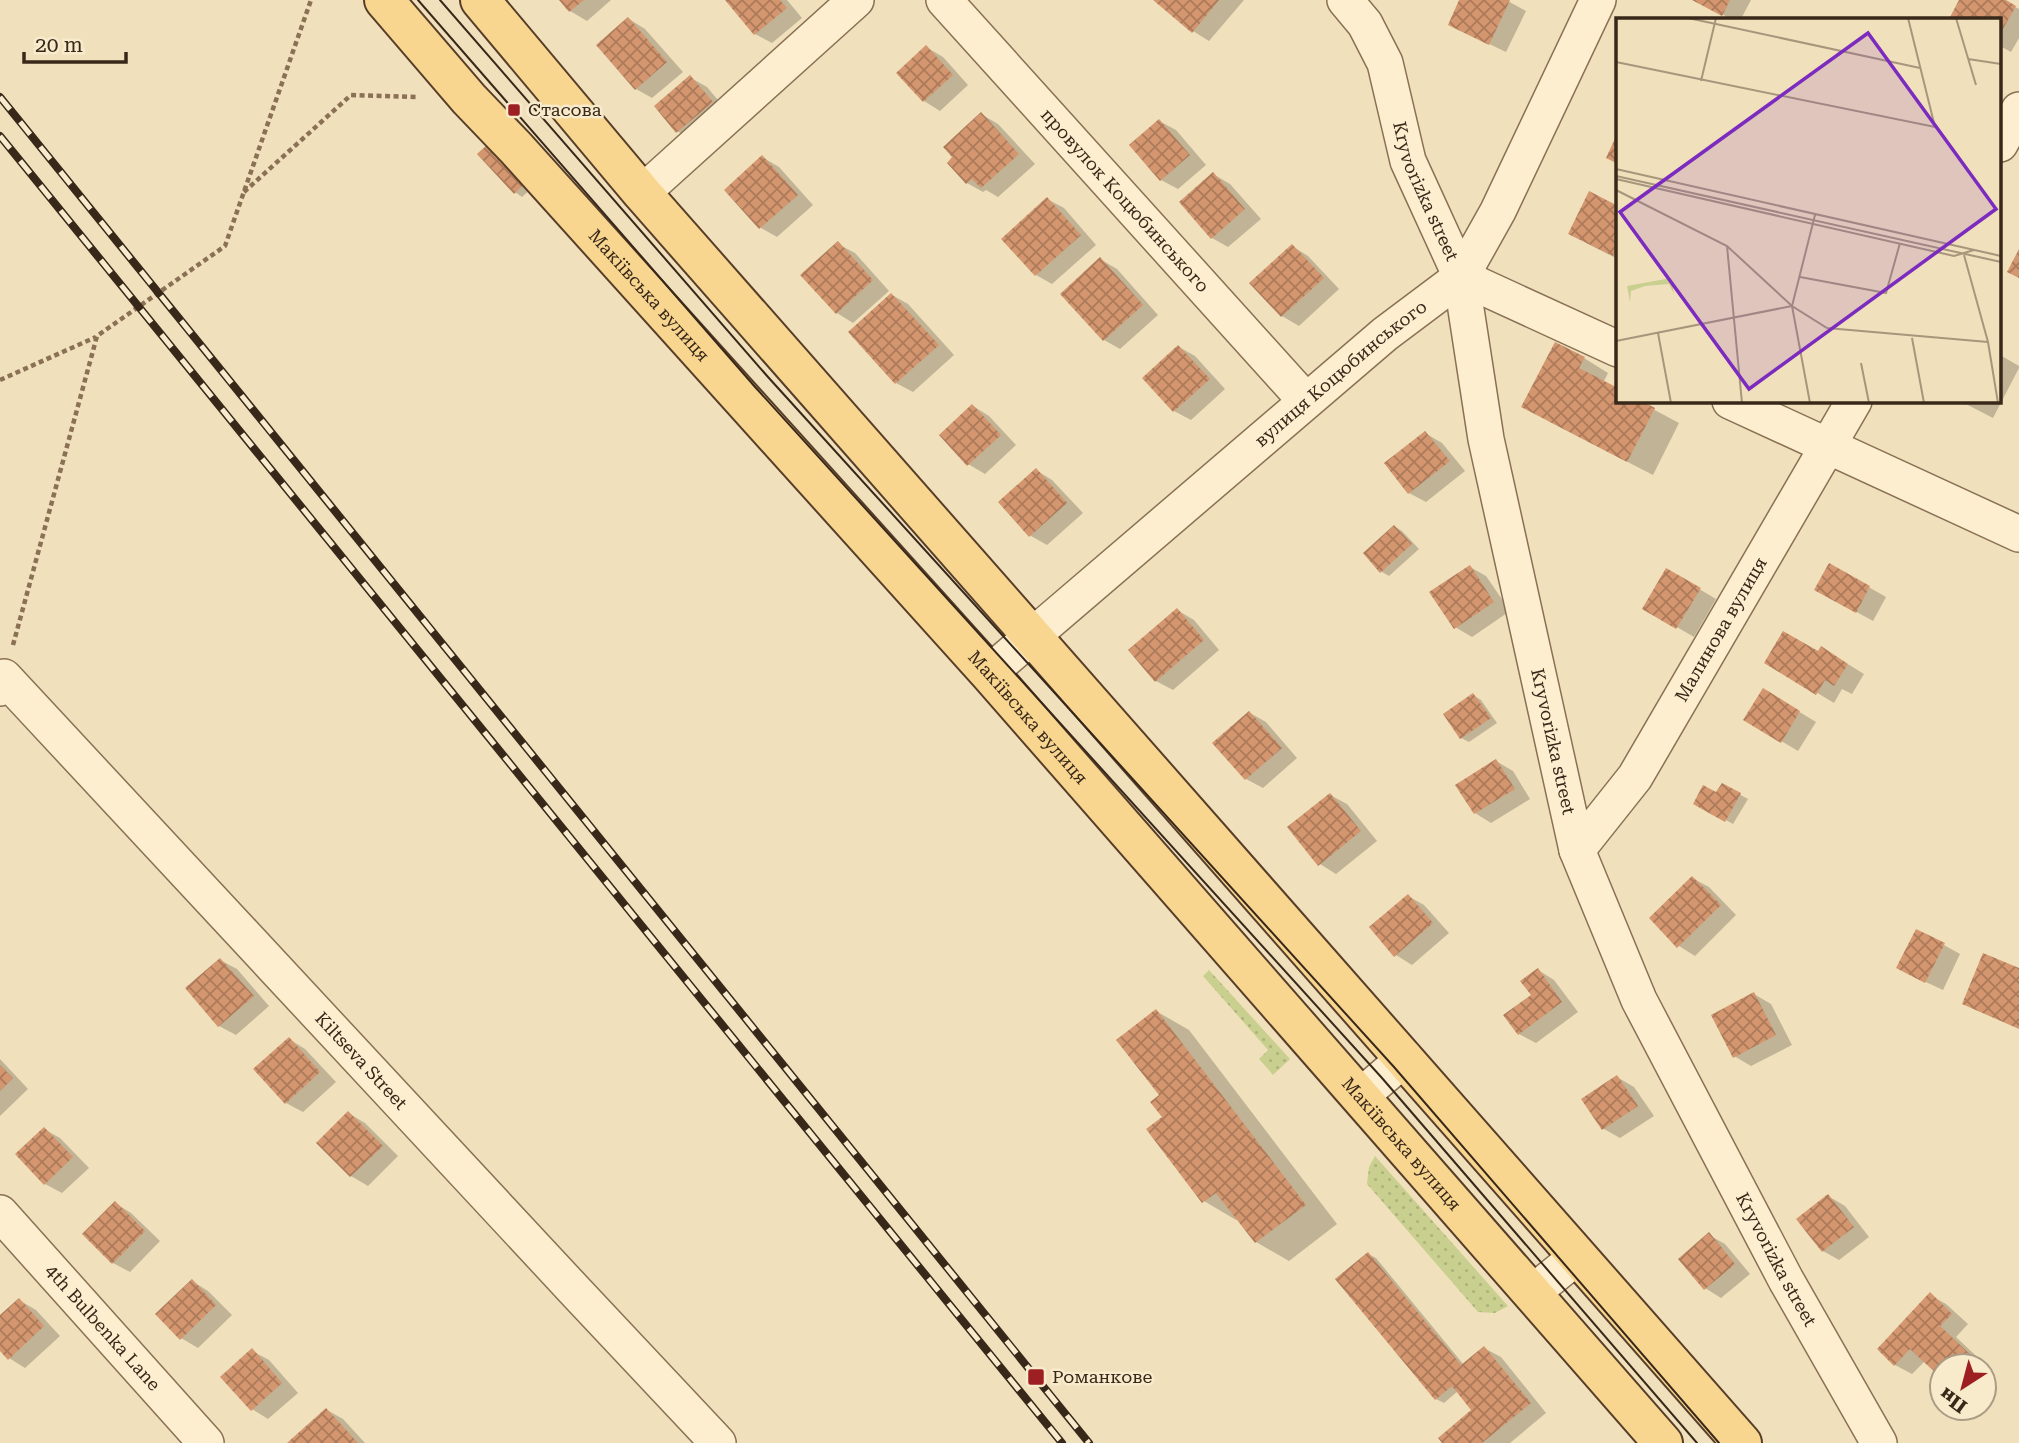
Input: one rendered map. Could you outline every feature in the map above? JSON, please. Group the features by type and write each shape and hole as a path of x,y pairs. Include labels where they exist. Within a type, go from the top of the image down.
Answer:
{"main road":[{"name":"Макіївська вулиця","path":"384,0 469,99 989,673 1663,1443"},
{"path":"480,0 642,192 1742,1443"}],"street":[{"path":"642,192 856,0"},
{"name":"провулок Коцюбинського","path":"944,0 1306,401"},
{"name":"Kryvorizka street","path":"1345,0 1365,24 1385,64 1408,161 1461,277 1486,439 1577,849 1639,1000 1786,1280 1879,1443"},
{"name":"вулиця Коцюбинського","path":"989,673 1385,334 1461,277 1498,211 1598,0"},
{"path":"2002,140 2019,110"},
{"path":"1461,277 1616,348"},
{"path":"1732,402 2019,534"},
{"name":"Малинова вулиця","path":"1577,849 1636,777 1853,402"},
{"name":"Kiltseva Street","path":"2,682 718,1443"},
{"path":"1361,1096 1405,1058"},
{"name":"4th Bulbenka Lane","path":"0,1213 206,1443"},
{"path":"1532,1293 1578,1256"}],"path":[{"path":"0,380 97,336 225,246 311,0"},
{"path":"244,192 351,95 469,99"},
{"path":"2,682 97,336"}],"green space":[{"path":"1209,970 1290,1059 1273,1075 1259,1059 1268,1050 1203,976"},
{"path":"1375,1156 1508,1306 1495,1313 1478,1312 1367,1184 1369,1167"}],"building":[{"path":"559,0 584,0 569,12"},
{"path":"725,0 780,0 787,8 754,35"},
{"path":"1153,0 1219,0 1192,33"},
{"path":"1459,0 1510,0 1489,45 1448,25"},
{"path":"1692,0 1730,0 1722,16"},
{"path":"1959,0 2006,0 2016,6 2002,30 2002,18 1950,18"},
{"path":"628,17 667,62 635,90 596,45"},
{"path":"926,45 953,75 923,102 896,73"},
{"path":"690,75 713,102 676,133 654,106"},
{"path":"981,112 1019,154 981,188 972,179 966,184 947,163 952,157 943,147"},
{"path":"1159,119 1190,155 1160,181 1129,145"},
{"path":"1616,136 1616,163 1606,158"},
{"path":"487,145 524,184 514,194 477,154"},
{"path":"762,155 798,195 759,229 724,190"},
{"path":"1213,172 1245,209 1211,239 1179,202"},
{"path":"1589,191 1616,205 1616,249 1613,256 1568,234"},
{"path":"1047,197 1081,235 1035,276 1001,239"},
{"path":"838,241 873,280 836,314 800,275"},
{"path":"1292,244 1324,278 1281,317 1249,283"},
{"path":"2019,249 2019,278 2007,272"},
{"path":"1100,257 1143,305 1103,341 1060,294"},
{"path":"891,293 939,345 895,384 848,332"},
{"path":"1555,342 1585,357 1579,368 1616,387 1616,402 1644,402 1655,408 1627,462 1521,407"},
{"path":"1178,345 1210,379 1173,412 1142,378"},
{"path":"972,404 1001,435 967,466 939,435"},
{"path":"1425,431 1450,461 1408,494 1384,463"},
{"path":"1036,468 1067,503 1029,537 998,502"},
{"path":"1394,525 1412,544 1380,573 1363,553"},
{"path":"1829,563 1870,586 1856,613 1814,590"},
{"path":"1470,565 1494,602 1454,629 1429,592"},
{"path":"1666,568 1701,588 1676,629 1642,609"},
{"path":"1177,608 1204,640 1155,682 1128,650"},
{"path":"1783,631 1818,651 1821,646 1848,664 1834,686 1825,680 1816,695 1764,663"},
{"path":"1763,688 1800,711 1781,743 1743,720"},
{"path":"1473,693 1491,718 1460,739 1443,714"},
{"path":"1249,711 1282,748 1245,780 1212,743"},
{"path":"1496,759 1515,789 1474,814 1455,785"},
{"path":"1722,783 1741,793 1725,822 1693,804 1703,785 1716,792"},
{"path":"1330,793 1361,831 1318,866 1287,827"},
{"path":"1692,876 1721,905 1677,948 1649,918"},
{"path":"1408,894 1433,923 1394,957 1369,927"},
{"path":"1916,929 1945,943 1925,983 1896,968"},
{"path":"1983,953 2019,968 2019,1029 1962,1004"},
{"path":"220,958 254,996 218,1027 185,988"},
{"path":"1538,968 1562,1002 1518,1035 1503,1015 1531,995 1520,981"},
{"path":"1754,992 1776,1035 1733,1058 1711,1015"},
{"path":"1156,1009 1306,1205 1255,1243 1216,1193 1202,1203 1146,1129 1162,1117 1150,1102 1159,1095 1116,1040"},
{"path":"289,1037 320,1072 285,1104 253,1069"},
{"path":"0,1065 13,1078 0,1091"},
{"path":"1617,1075 1638,1106 1602,1130 1581,1099"},
{"path":"348,1111 383,1146 350,1177 316,1143"},
{"path":"44,1127 73,1157 44,1185 15,1154"},
{"path":"1828,1194 1854,1227 1822,1252 1796,1219"},
{"path":"115,1201 145,1231 112,1264 82,1234"},
{"path":"1709,1232 1735,1264 1704,1290 1678,1259"},
{"path":"1368,1252 1461,1365 1484,1346 1531,1403 1482,1443 1442,1443 1438,1438 1471,1410 1452,1386 1435,1400 1335,1279"},
{"path":"192,1279 216,1305 180,1340 155,1314"},
{"path":"1930,1292 1952,1314 1940,1326 1968,1352 1928,1352 1928,1366 1910,1349 1894,1366 1877,1349"},
{"path":"19,1298 44,1326 8,1360 0,1351 0,1315"},
{"path":"252,1348 282,1383 251,1411 220,1377"},
{"path":"326,1408 358,1443 287,1443"}],"tram line":[{"path":"418,0 756,388 1382,1078 1697,1443"},
{"path":"440,0 768,377 1394,1067 1719,1443"}],"railway":[{"path":"0,97 1089,1443"},
{"path":"0,136 1062,1443"}],"place":[{"name":"Стасова","path":"514,110"},
{"name":"Романкове","path":"1036,1377"}]}
